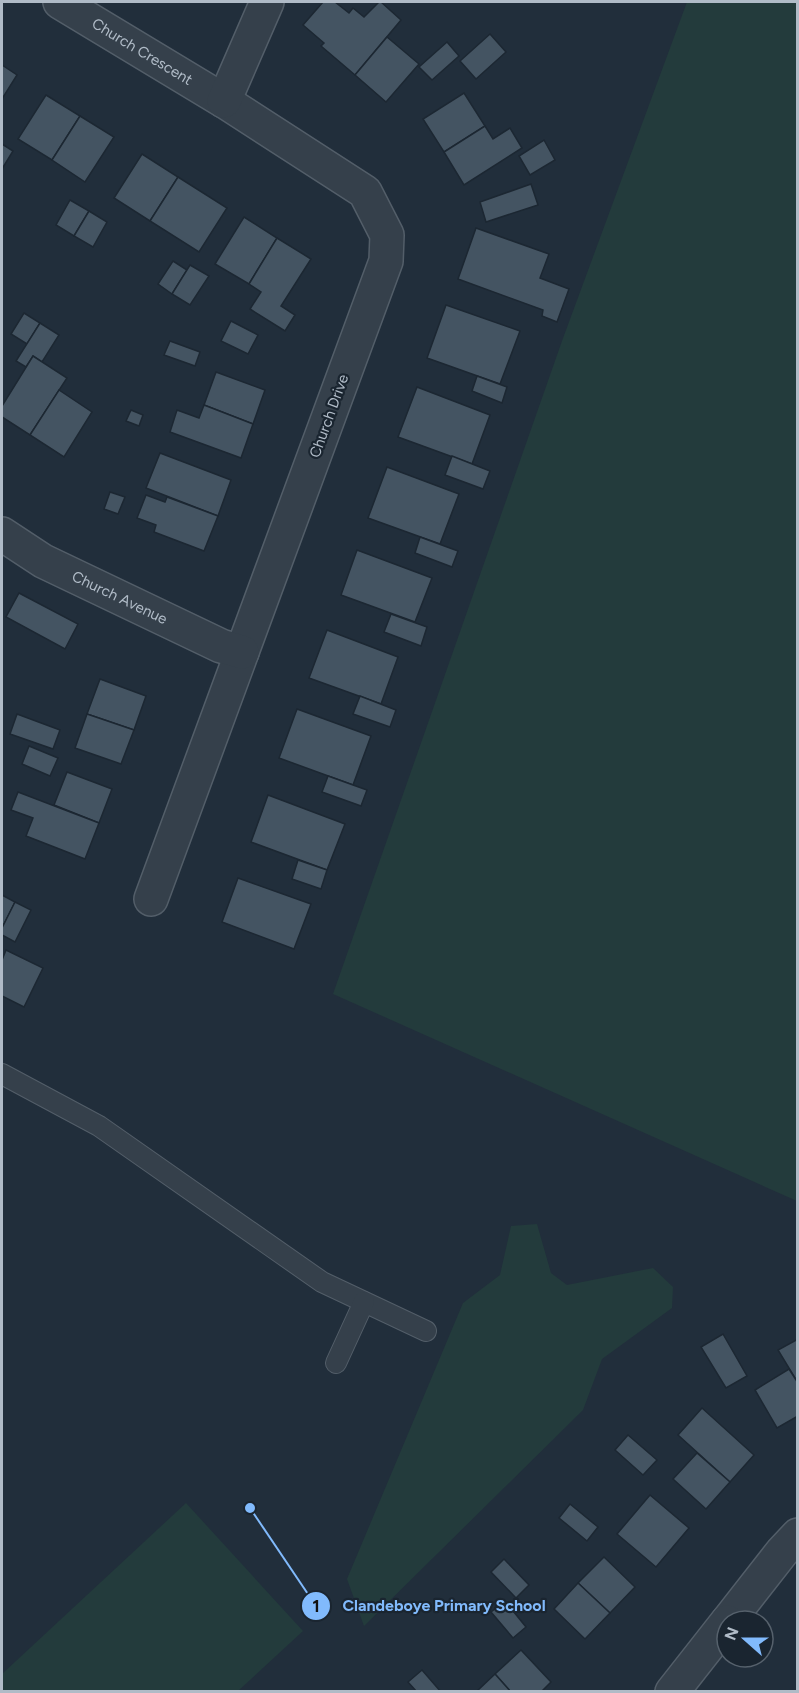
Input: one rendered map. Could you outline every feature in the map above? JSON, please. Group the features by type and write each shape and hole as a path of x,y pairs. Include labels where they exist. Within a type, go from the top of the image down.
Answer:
{"street":[{"name":"Church Crescent","path":"60,2 224,101"},
{"path":"224,101 267,2"},
{"name":"Church Drive","path":"151,899 386,261 387,235 365,192 224,101"},
{"name":"Church Avenue","path":"2,534 43,561 221,646 242,652"},
{"path":"737,1609 798,1535"},
{"path":"672,1692 715,1636"}],"lane":[{"path":"2,1074 99,1126 322,1282 426,1331"},
{"path":"336,1363 364,1302"}],"green space":[{"path":"687,2 797,2 797,1201 333,994 562,341"},
{"path":"537,1224 551,1273 567,1285 653,1268 673,1287 672,1308 602,1359 583,1410 364,1626 347,1579 463,1303 500,1275 511,1226"},
{"path":"186,1503 303,1631 238,1691 2,1691 2,1674"}],"building":[{"path":"323,2 335,2 349,13 353,8 364,17 381,2 401,20 355,75 321,46 324,43 303,25"},
{"path":"490,34 506,52 476,79 460,61"},
{"path":"387,37 419,64 386,102 355,75"},
{"path":"447,42 459,56 432,80 419,67"},
{"path":"2,65 17,75 2,99"},
{"path":"464,93 485,126 444,152 423,119"},
{"path":"46,95 80,116 52,160 18,139"},
{"path":"80,116 114,137 85,182 52,160"},
{"path":"485,126 493,139 510,128 522,148 464,185 444,152"},
{"path":"544,140 555,160 530,175 519,156"},
{"path":"2,144 13,151 2,169"},
{"path":"142,154 178,177 150,221 114,198"},
{"path":"178,177 227,208 199,252 150,221"},
{"path":"531,184 538,205 486,222 480,202"},
{"path":"70,200 89,211 74,236 56,225"},
{"path":"89,211 107,222 93,247 74,236"},
{"path":"244,217 277,238 249,284 215,264"},
{"path":"476,228 549,254 540,278 569,289 557,322 542,316 543,310 458,279"},
{"path":"277,238 311,259 281,306 295,315 285,331 250,309 261,292 249,284"},
{"path":"173,261 187,270 172,294 158,284"},
{"path":"190,265 209,276 190,305 172,294"},
{"path":"446,305 520,331 500,384 427,358"},
{"path":"24,313 40,323 27,344 11,334"},
{"path":"231,321 258,335 248,354 221,341"},
{"path":"40,323 59,335 42,362 33,356 26,367 16,361"},
{"path":"170,341 200,352 195,366 164,355"},
{"path":"33,356 67,378 30,435 2,417 2,406"},
{"path":"216,372 265,390 253,424 204,405"},
{"path":"477,376 507,387 502,403 472,391"},
{"path":"417,387 490,415 472,464 398,437"},
{"path":"59,390 92,412 64,457 30,435"},
{"path":"204,405 253,424 241,458 170,432 177,410 199,418"},
{"path":"131,410 143,415 139,426 126,421"},
{"path":"160,453 231,480 218,516 146,488"},
{"path":"452,456 490,471 483,489 445,475"},
{"path":"387,467 459,494 440,544 368,518"},
{"path":"110,492 125,497 118,514 104,509"},
{"path":"146,495 165,502 167,497 218,516 204,551 154,532 156,525 137,518"},
{"path":"420,537 458,551 452,567 415,553"},
{"path":"357,550 432,578 415,622 341,595"},
{"path":"19,593 78,624 65,649 6,617"},
{"path":"391,614 427,627 421,646 384,632"},
{"path":"327,630 398,657 381,704 309,678"},
{"path":"100,679 146,696 134,730 87,714"},
{"path":"360,696 396,710 390,727 353,714"},
{"path":"297,709 371,736 353,785 279,758"},
{"path":"17,714 60,730 53,749 10,734"},
{"path":"87,714 134,730 121,764 75,748"},
{"path":"29,746 58,758 50,776 22,764"},
{"path":"67,772 112,789 99,823 54,805"},
{"path":"328,776 367,790 361,806 322,792"},
{"path":"18,792 99,823 85,859 26,836 33,818 11,810"},
{"path":"268,795 345,824 327,870 251,842"},
{"path":"298,860 327,870 321,889 292,879"},
{"path":"238,878 311,904 294,949 222,922"},
{"path":"2,895 15,902 2,928"},
{"path":"15,902 31,910 15,942 2,935 2,928"},
{"path":"6,950 43,968 24,1007 2,996 2,960"},
{"path":"723,1334 747,1376 726,1388 701,1347"},
{"path":"798,1339 798,1383 778,1350"},
{"path":"789,1369 798,1383 798,1416 777,1428 755,1390"},
{"path":"702,1408 754,1455 730,1482 678,1435"},
{"path":"628,1435 657,1460 643,1475 615,1450"},
{"path":"697,1453 730,1482 706,1509 673,1479"},
{"path":"650,1495 689,1528 656,1567 617,1534"},
{"path":"570,1504 598,1527 587,1541 559,1518"},
{"path":"604,1557 635,1587 610,1613 578,1583"},
{"path":"504,1559 529,1585 516,1598 491,1572"},
{"path":"578,1583 610,1613 585,1639 554,1609"},
{"path":"505,1601 526,1627 513,1638 491,1612"},
{"path":"521,1650 551,1682 541,1692 511,1692 495,1674"},
{"path":"422,1670 441,1692 417,1692 408,1682"},
{"path":"495,1674 511,1692 476,1692"}],"place":[{"name":"Clandeboye Primary School","path":"250,1508"}]}
